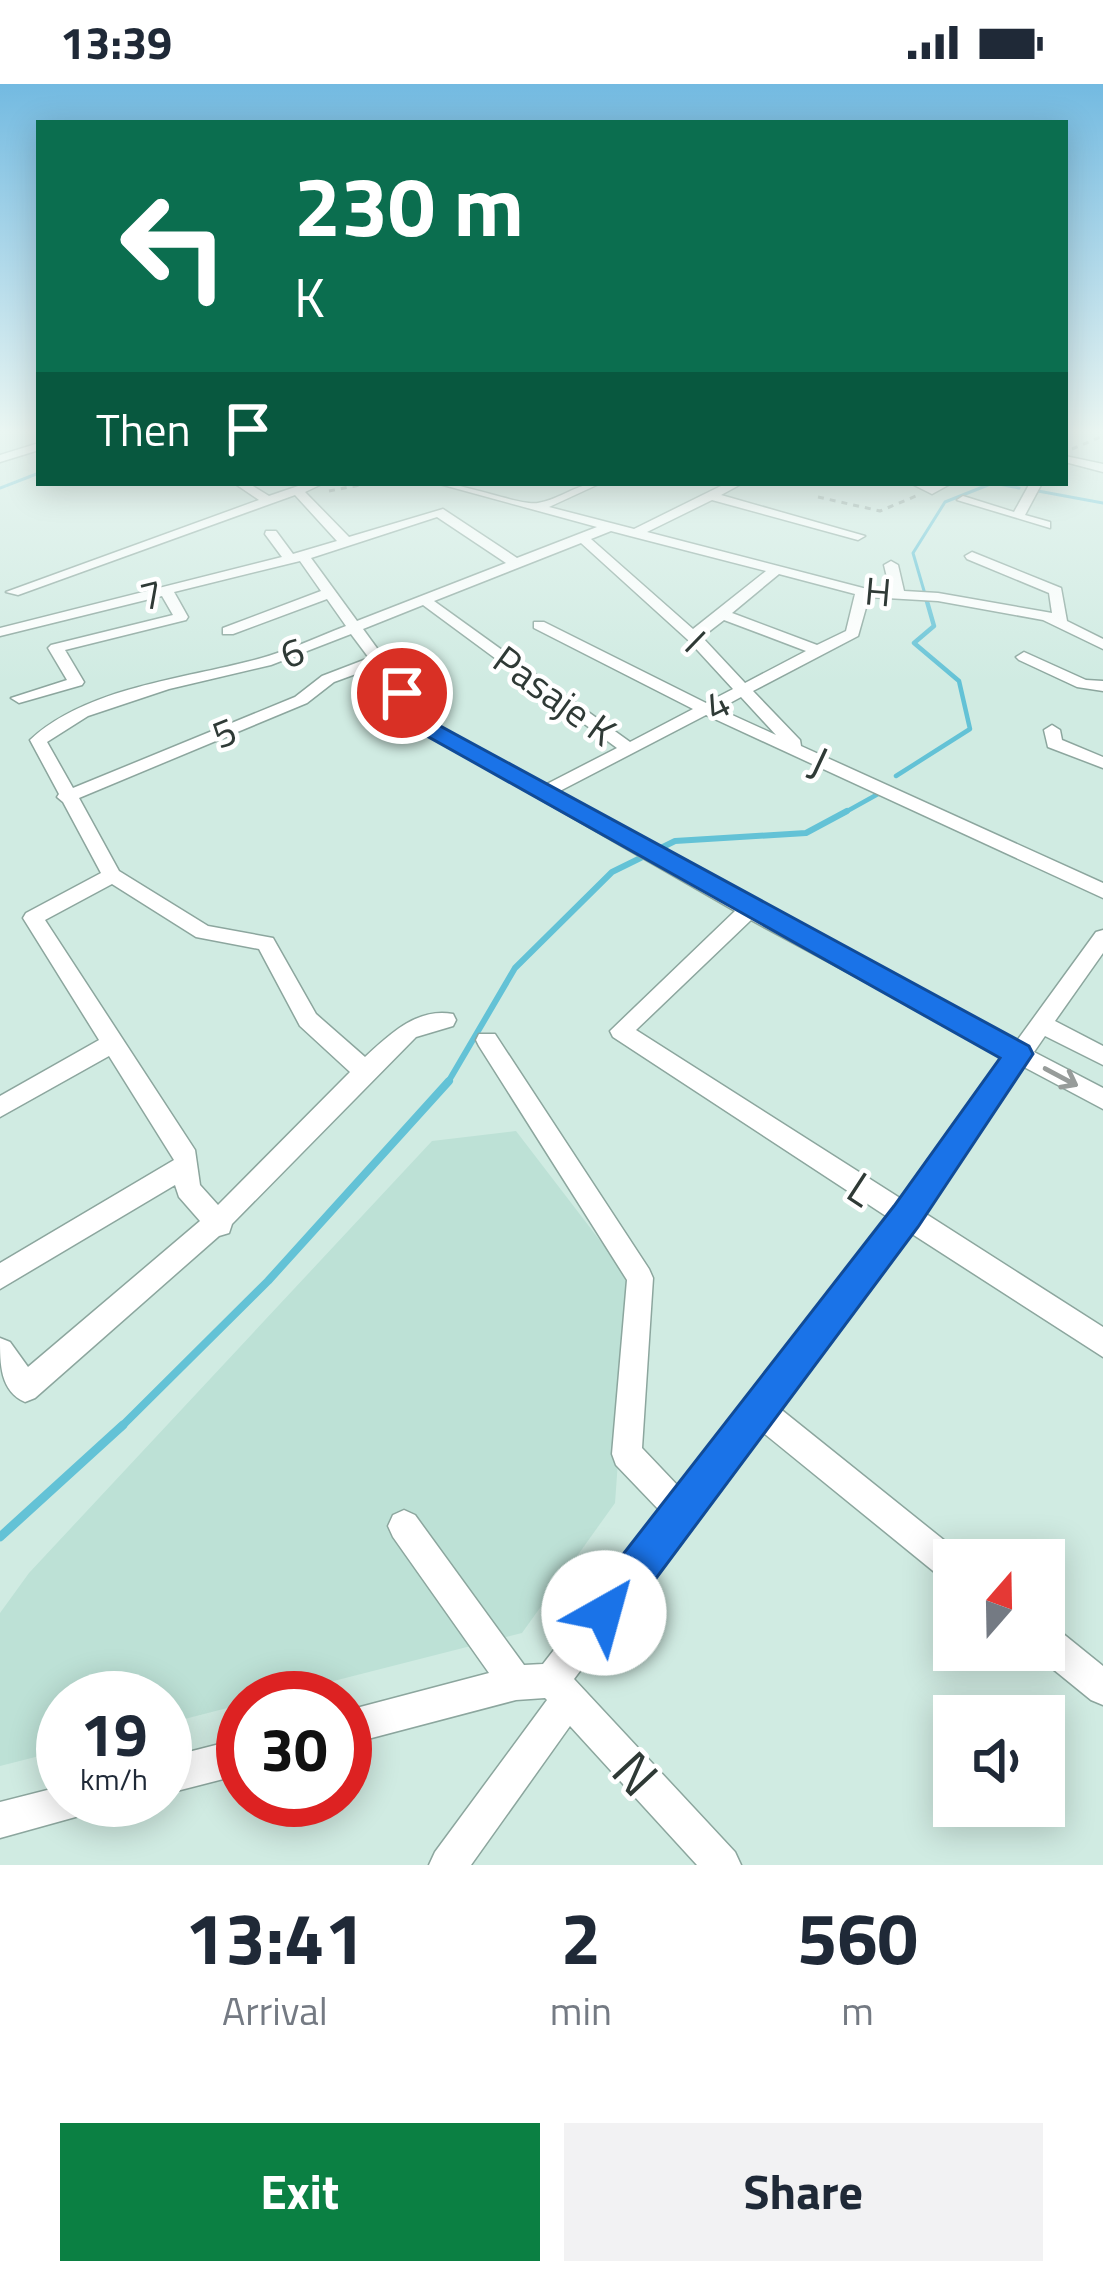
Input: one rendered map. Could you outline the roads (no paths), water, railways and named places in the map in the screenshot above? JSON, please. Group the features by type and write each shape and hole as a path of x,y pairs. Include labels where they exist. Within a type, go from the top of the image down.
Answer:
{"street":[{"path":"13,592 223,516"},
{"path":"322,516 346,542"},
{"name":"7","path":"0,632 296,557 426,516"},
{"name":"7","path":"445,516 515,563"},
{"name":"H","path":"567,516 863,592 938,597 1060,621 1103,645"},
{"path":"634,533 669,516"},
{"path":"784,516 858,536"},
{"path":"1024,516 1045,525"},
{"name":"6","path":"66,797 38,740 82,713 164,685 261,663 609,527"},
{"path":"271,534 330,593 426,727 749,910 1103,1099"},
{"name":"I","path":"582,537 693,637 802,753"},
{"path":"972,556 1056,591 1060,621"},
{"path":"891,566 905,594"},
{"path":"693,637 775,571"},
{"path":"19,698 76,682 56,648 181,617 166,590"},
{"name":"4","path":"543,794 853,633 863,592"},
{"path":"227,631 330,593"},
{"name":"Pasaje K","path":"423,599 629,749"},
{"path":"722,614 818,651"},
{"name":"J","path":"538,625 706,709 1103,891"},
{"path":"1024,657 1083,683 1103,686"},
{"name":"5","path":"66,797 301,700 328,679 378,660"},
{"path":"1052,730 1054,743 1103,763"},
{"path":"66,797 112,874 203,932 266,943 308,1020 364,1071"},
{"path":"112,874 33,918 186,1157 188,1189 220,1225"},
{"name":"L","path":"749,910 621,1031 1103,1343"},
{"path":"448,1865 545,1688 906,1216 1103,937"},
{"path":"0,1352 25,1388 220,1225 294,1152 364,1071 408,1031 445,1020"},
{"path":"1041,1024 1103,1057"},
{"path":"487,1040 640,1277 627,1454 682,1512"},
{"path":"0,1107 113,1043"},
{"path":"0,1277 186,1166"},
{"path":"760,1411 933,1551"},
{"name":"N","path":"404,1526 545,1688 722,1865"},
{"path":"1065,1657 1103,1688"},
{"path":"372,1723 545,1688"},
{"path":"0,1820 36,1811"}],"waterway":[{"path":"927,601 913,553 936,516"},
{"path":"896,776 970,729 959,681 914,643 934,626 926,598"},
{"path":"842,814 878,794"},
{"path":"448,1082 515,968 612,872 675,841 806,833 847,811"},
{"path":"120,1428 268,1281 448,1082"},
{"path":"0,1537 123,1425"}]}
